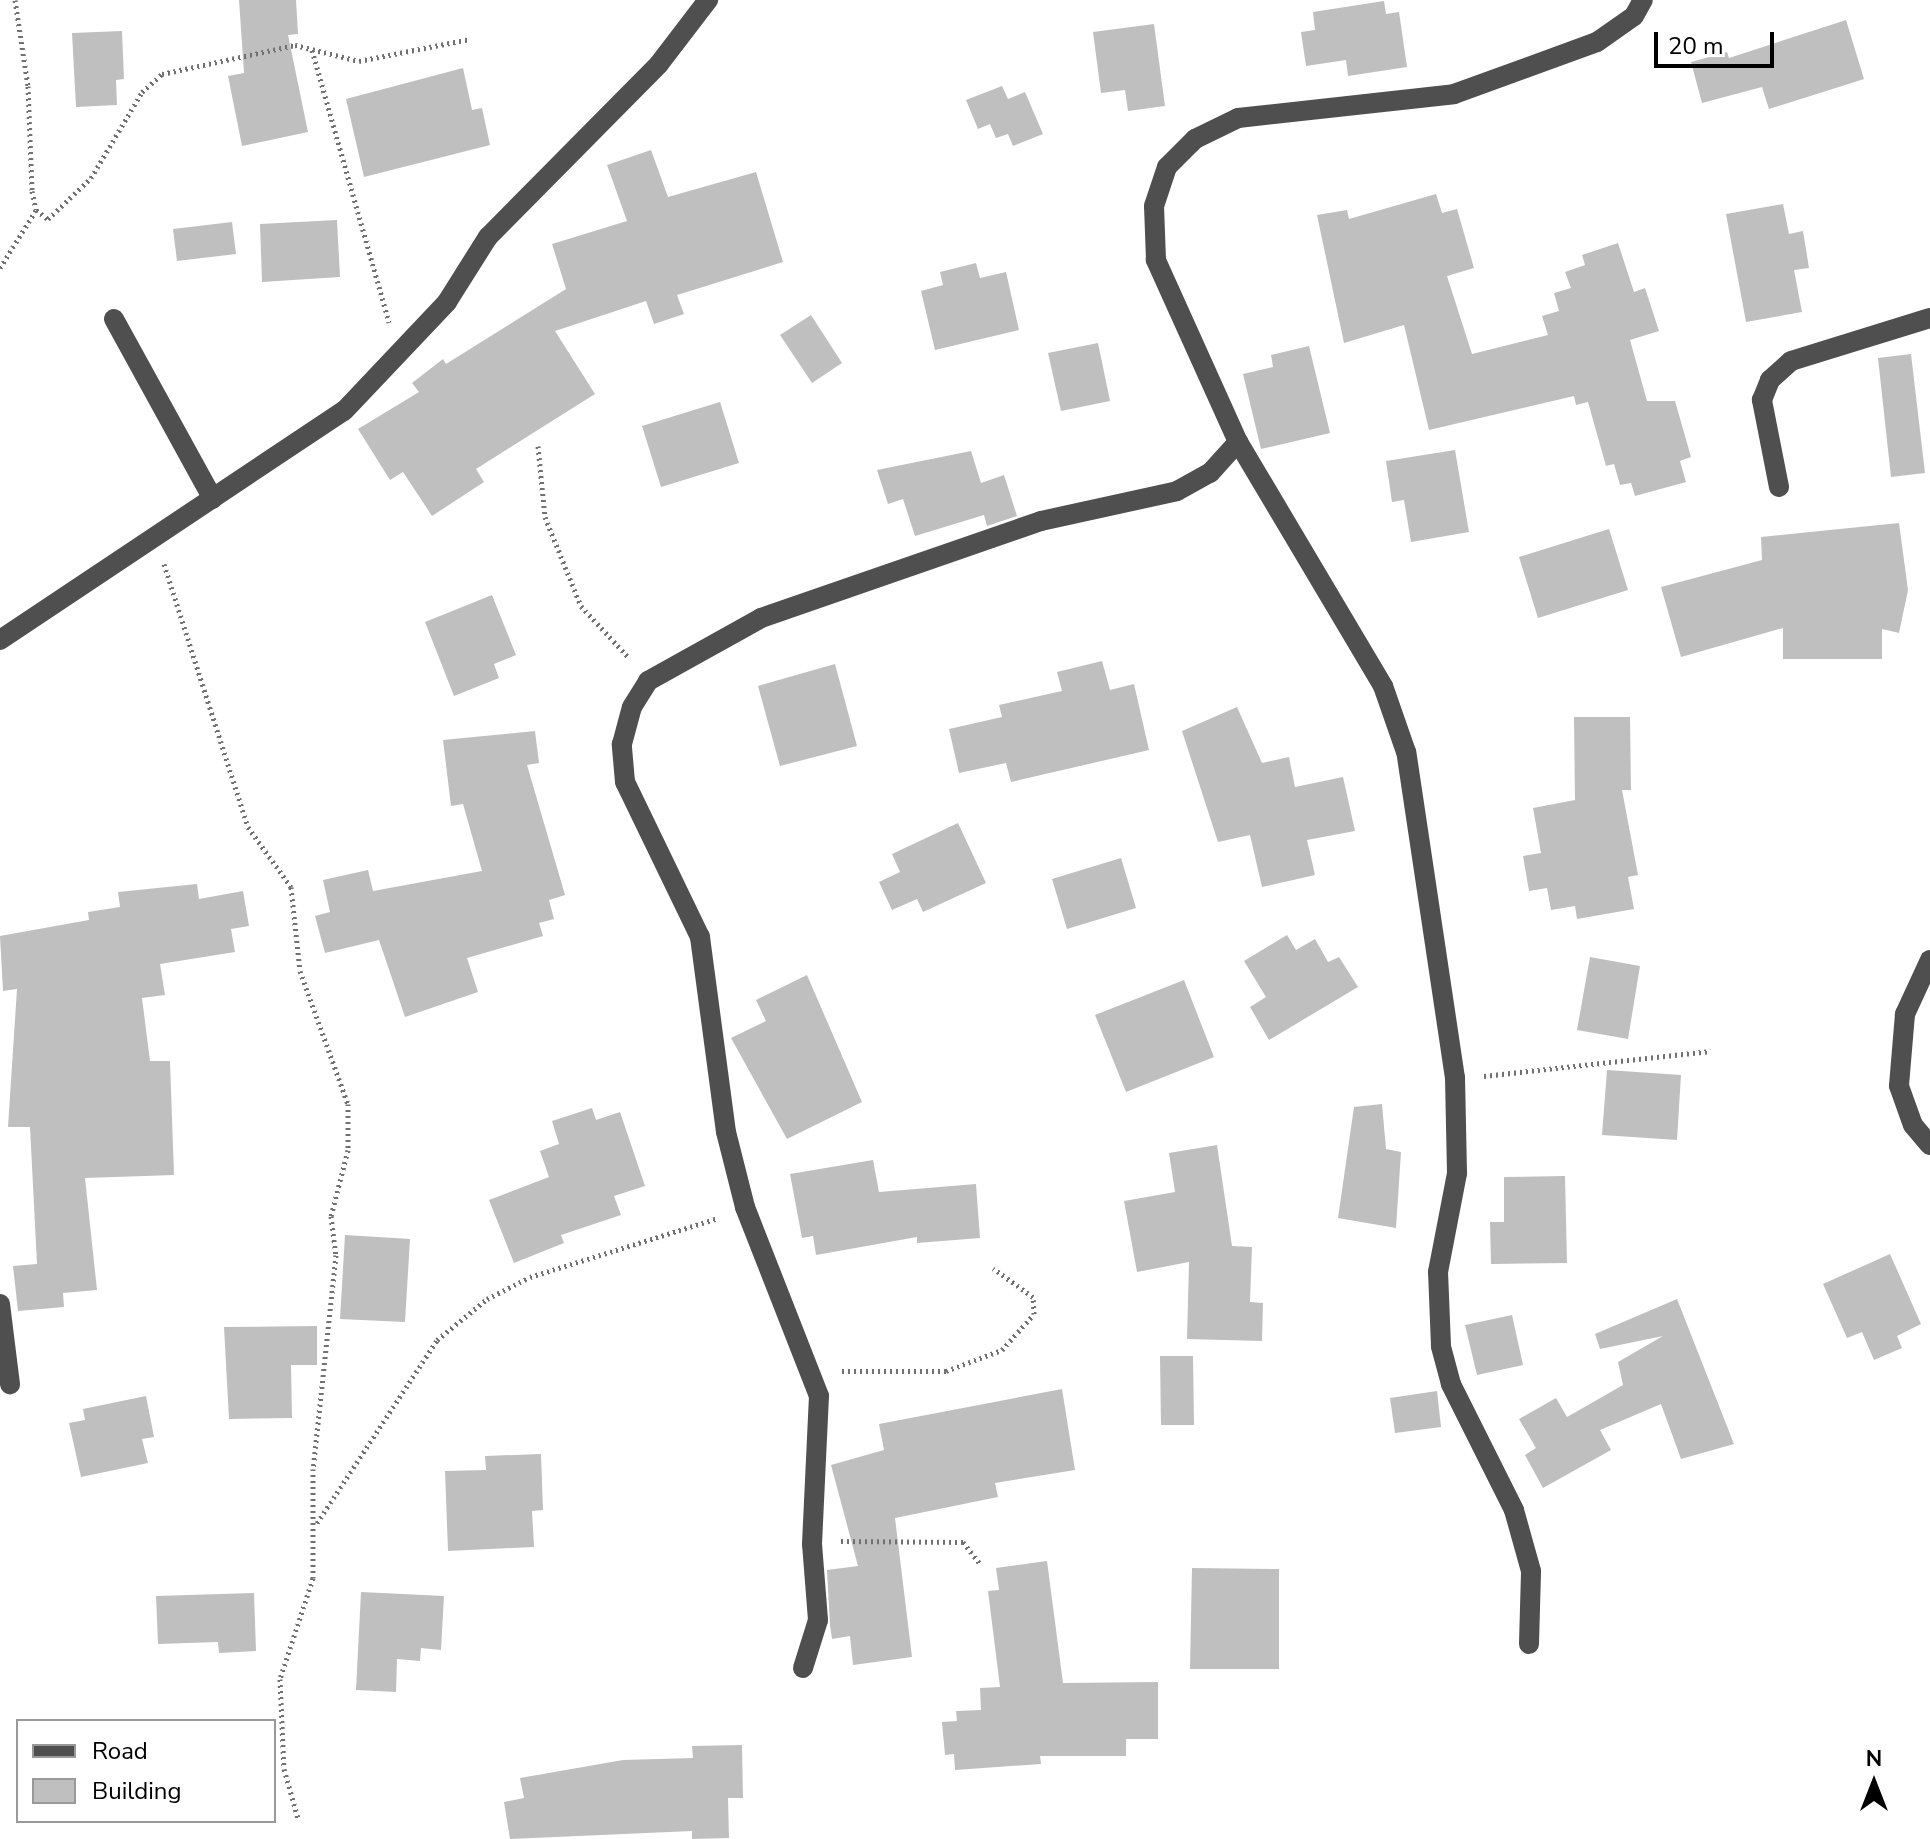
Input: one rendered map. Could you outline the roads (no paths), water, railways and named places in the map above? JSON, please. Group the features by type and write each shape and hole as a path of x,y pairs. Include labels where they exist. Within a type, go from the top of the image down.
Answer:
{"street":[{"path":"0,640 152,542 344,411 402,354 488,237 659,64 708,0"},
{"path":"1529,1644 1531,1571 1514,1510 1451,1384 1441,1346 1438,1272 1457,1173 1455,1078 1406,752 1383,686 1238,442 1156,260 1154,206 1167,167 1195,139 1238,118 1454,94 1535,68 1597,42 1634,16 1643,0"},
{"path":"1779,487 1762,400 1770,380 1791,361 1930,318"},
{"path":"114,319 213,499"},
{"path":"803,1668 818,1620 812,1544 821,1430 812,1366 745,1207 726,1132 700,937 625,782 622,744 648,681 761,618 1041,521 1177,491 1210,473 1238,442"},
{"path":"1930,960 1905,1014 1899,1086 1913,1125 1930,1145"},
{"path":"0,1304 10,1384"}]}
